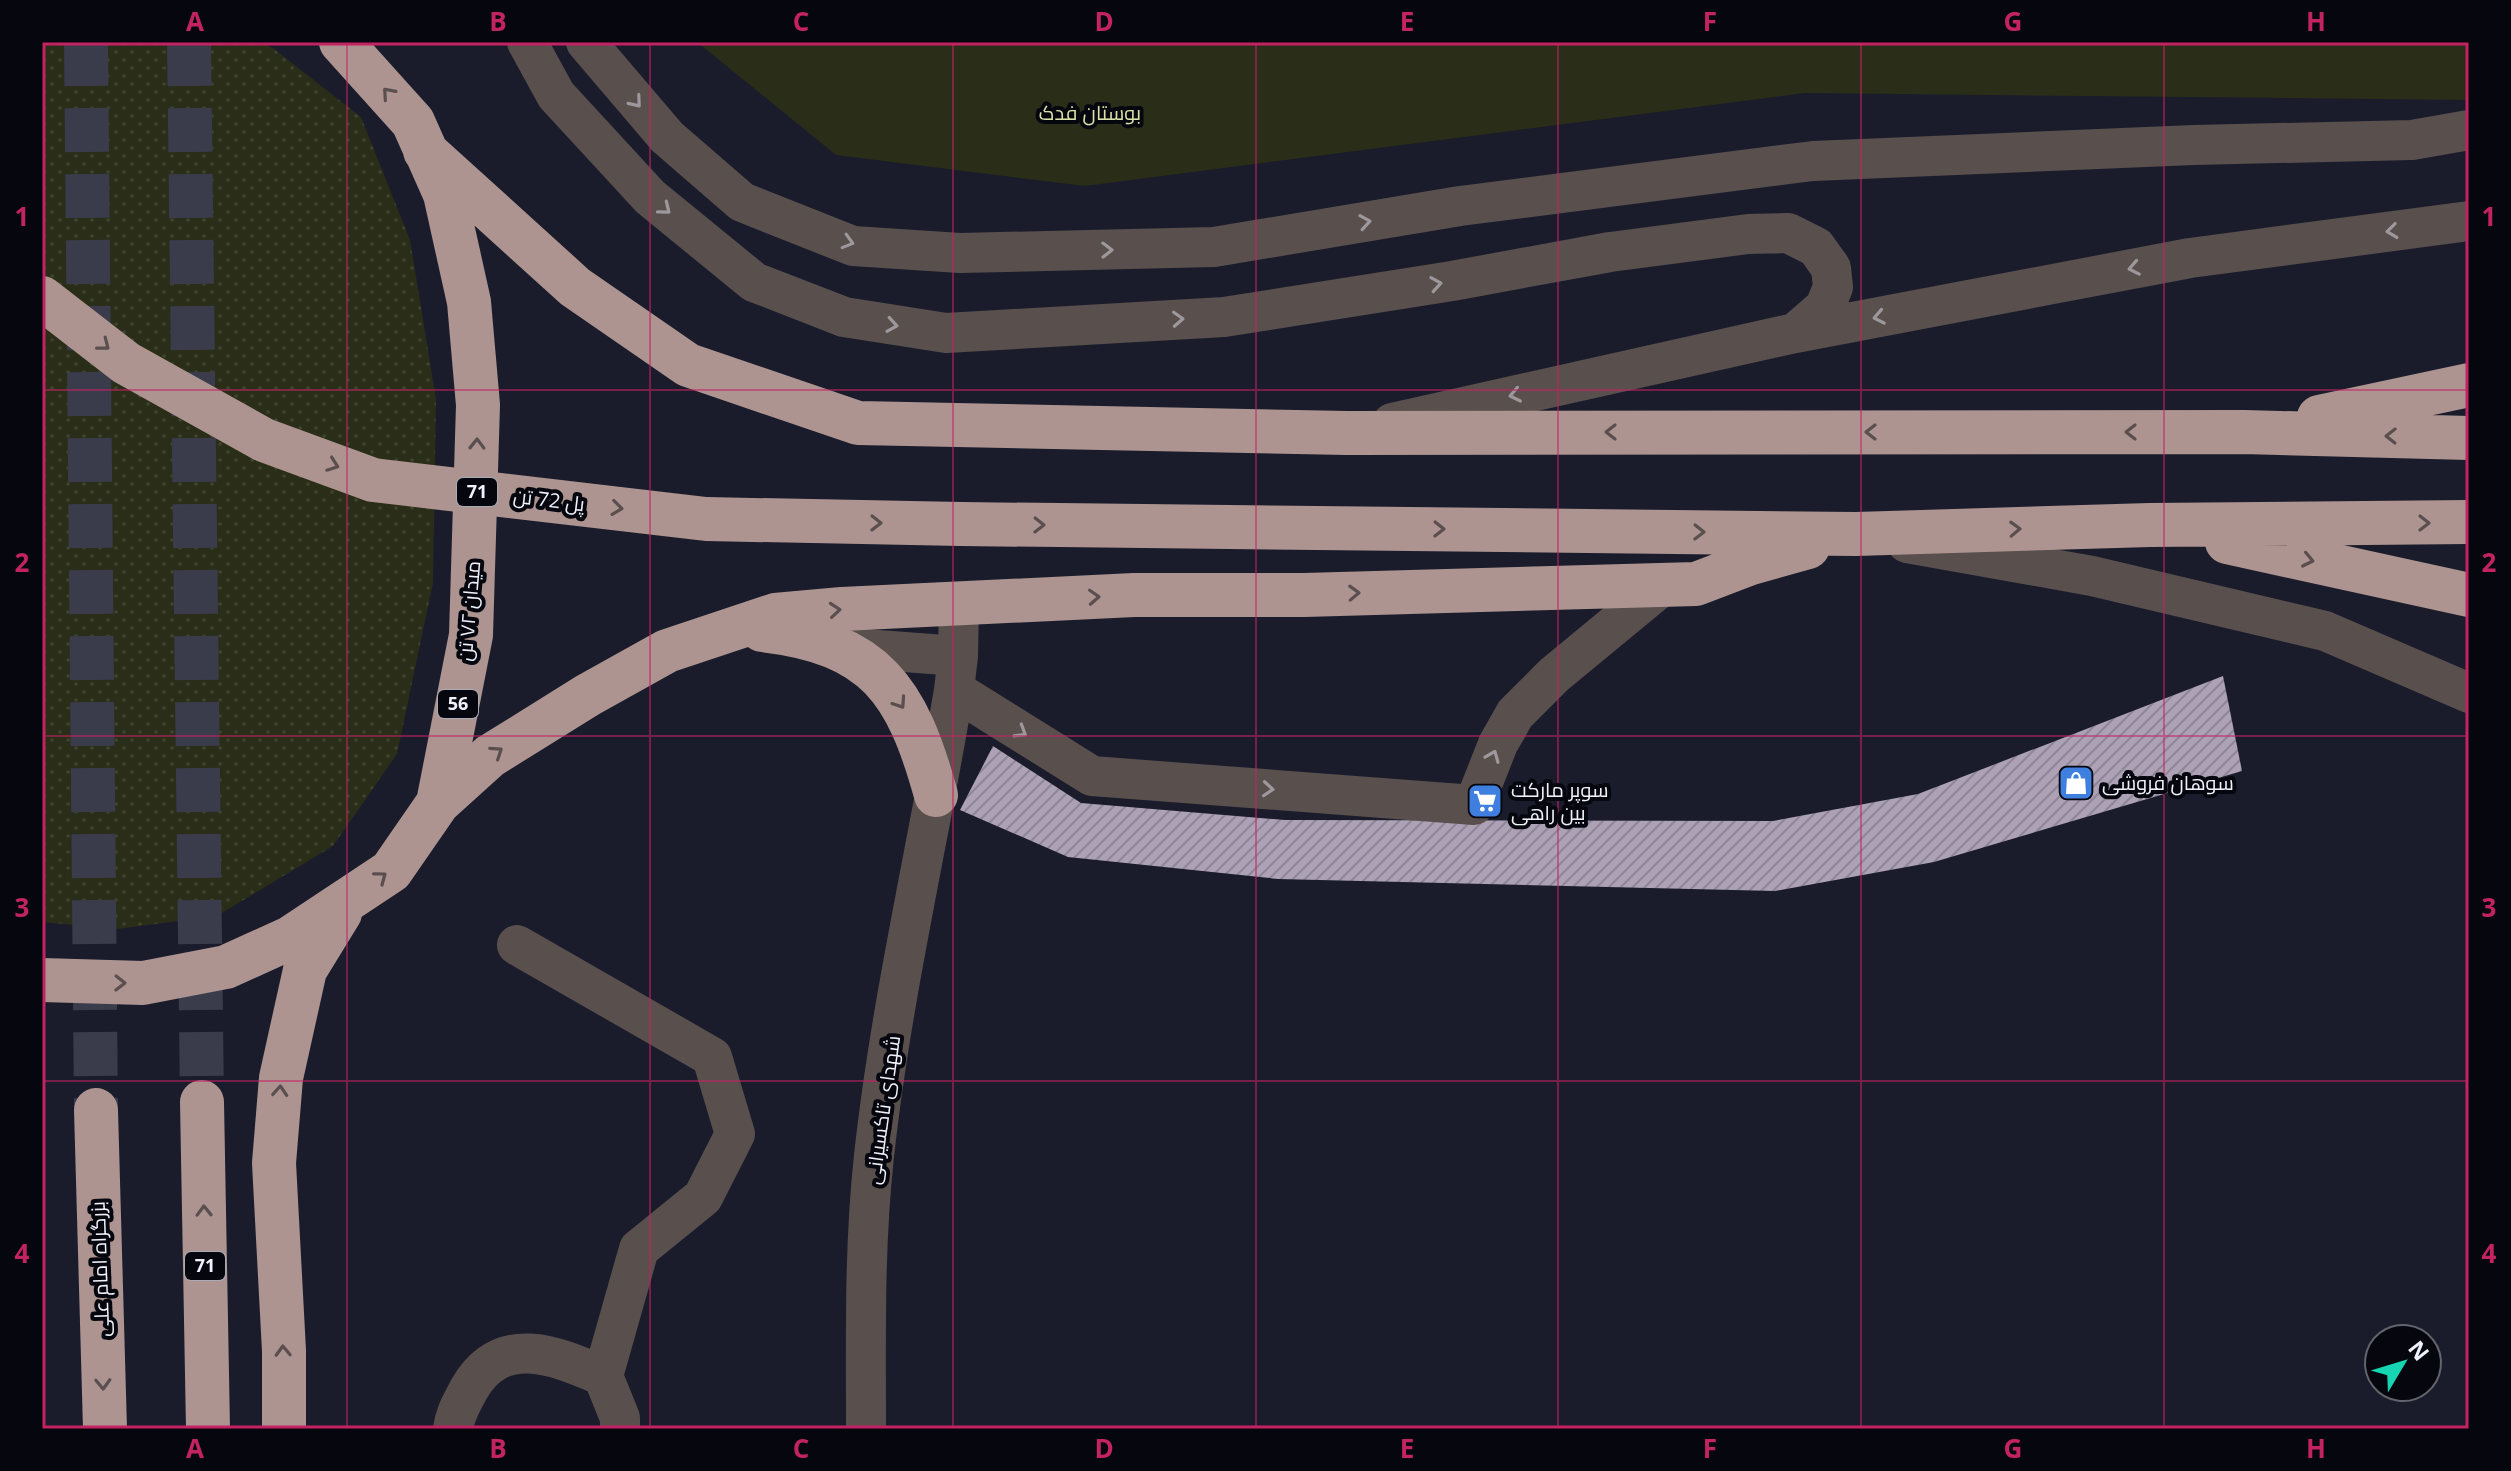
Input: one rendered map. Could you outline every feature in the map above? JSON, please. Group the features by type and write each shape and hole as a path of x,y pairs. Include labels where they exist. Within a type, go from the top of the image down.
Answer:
{"highway":[{"name":"میدان ۷۲ تن","path":"42,980 143,983 226,967 290,938 391,871 438,803 471,635 478,405 469,302 445,194 413,122 341,42"},
{"path":"425,151 575,287 688,365 858,423 1347,433 2244,432 2469,438"},
{"name":"پل 72 تن","path":"42,298 126,363 264,440 373,480 706,519 1856,534"},
{"path":"2244,432 2469,385"},
{"path":"438,803 490,756 588,695 667,651 775,615 1134,595 1304,595 1696,584 1751,563 1856,534 2150,525 2469,522"},
{"path":"2150,525 2469,595"},
{"path":"736,627 780,632 838,647 865,662 901,701 922,743 936,795"},
{"path":"284,1429 284,1351 274,1163 281,1078 305,970 347,902"},
{"name":"71","path":"202,1102 208,1429"},
{"name":"بزرگراه امام علی","path":"96,1110 105,1429"}],"street":[{"path":"527,42 556,95 650,197 754,282 844,317 946,333 1224,317 1610,252 1748,234 1788,233 1816,247 1831,268 1833,287 1825,307 1795,333"},
{"path":"586,42 667,137 742,202 853,246 960,253 1214,247 1460,206 1813,161 2194,145 2412,140 2469,130"},
{"path":"1347,433 1795,333 2190,258 2469,221"},
{"path":"1856,534 2092,576 2325,631 2469,693"},
{"path":"838,647 956,673 1092,776 1474,805 1498,744 1515,714 1554,675 1663,585"},
{"name":"شهدای تاکسیرانی","path":"866,1429 866,1272 874,1157 956,673 959,604"},
{"path":"517,945 712,1057 735,1134 703,1197 639,1249 603,1376 620,1418 620,1429"},
{"path":"453,1429 455,1414 474,1381 489,1365 519,1353 554,1355 603,1376"}],"green space":[{"path":"42,42 261,42 361,117 410,240 436,399 433,583 397,754 333,846 217,916 117,929 42,922"},
{"name":"بوستان فدک","path":"697,42 2469,42 2469,100 1805,93 1085,186 836,155"}],"building":[{"name":"سوهان فروشی","path":"2223,676 2242,771 1934,862 1775,891 1278,879 1068,857 960,810 993,746 1081,803 1285,820 1773,821 1918,794"}],"tunnel":[{"path":"86,42 96,1110"},
{"path":"189,42 202,1102"}],"place":[{"name":"سوهان فروشی","path":"2076,783"},
{"name":"سوپر مارکت بین راهی","path":"1485,801"}]}
